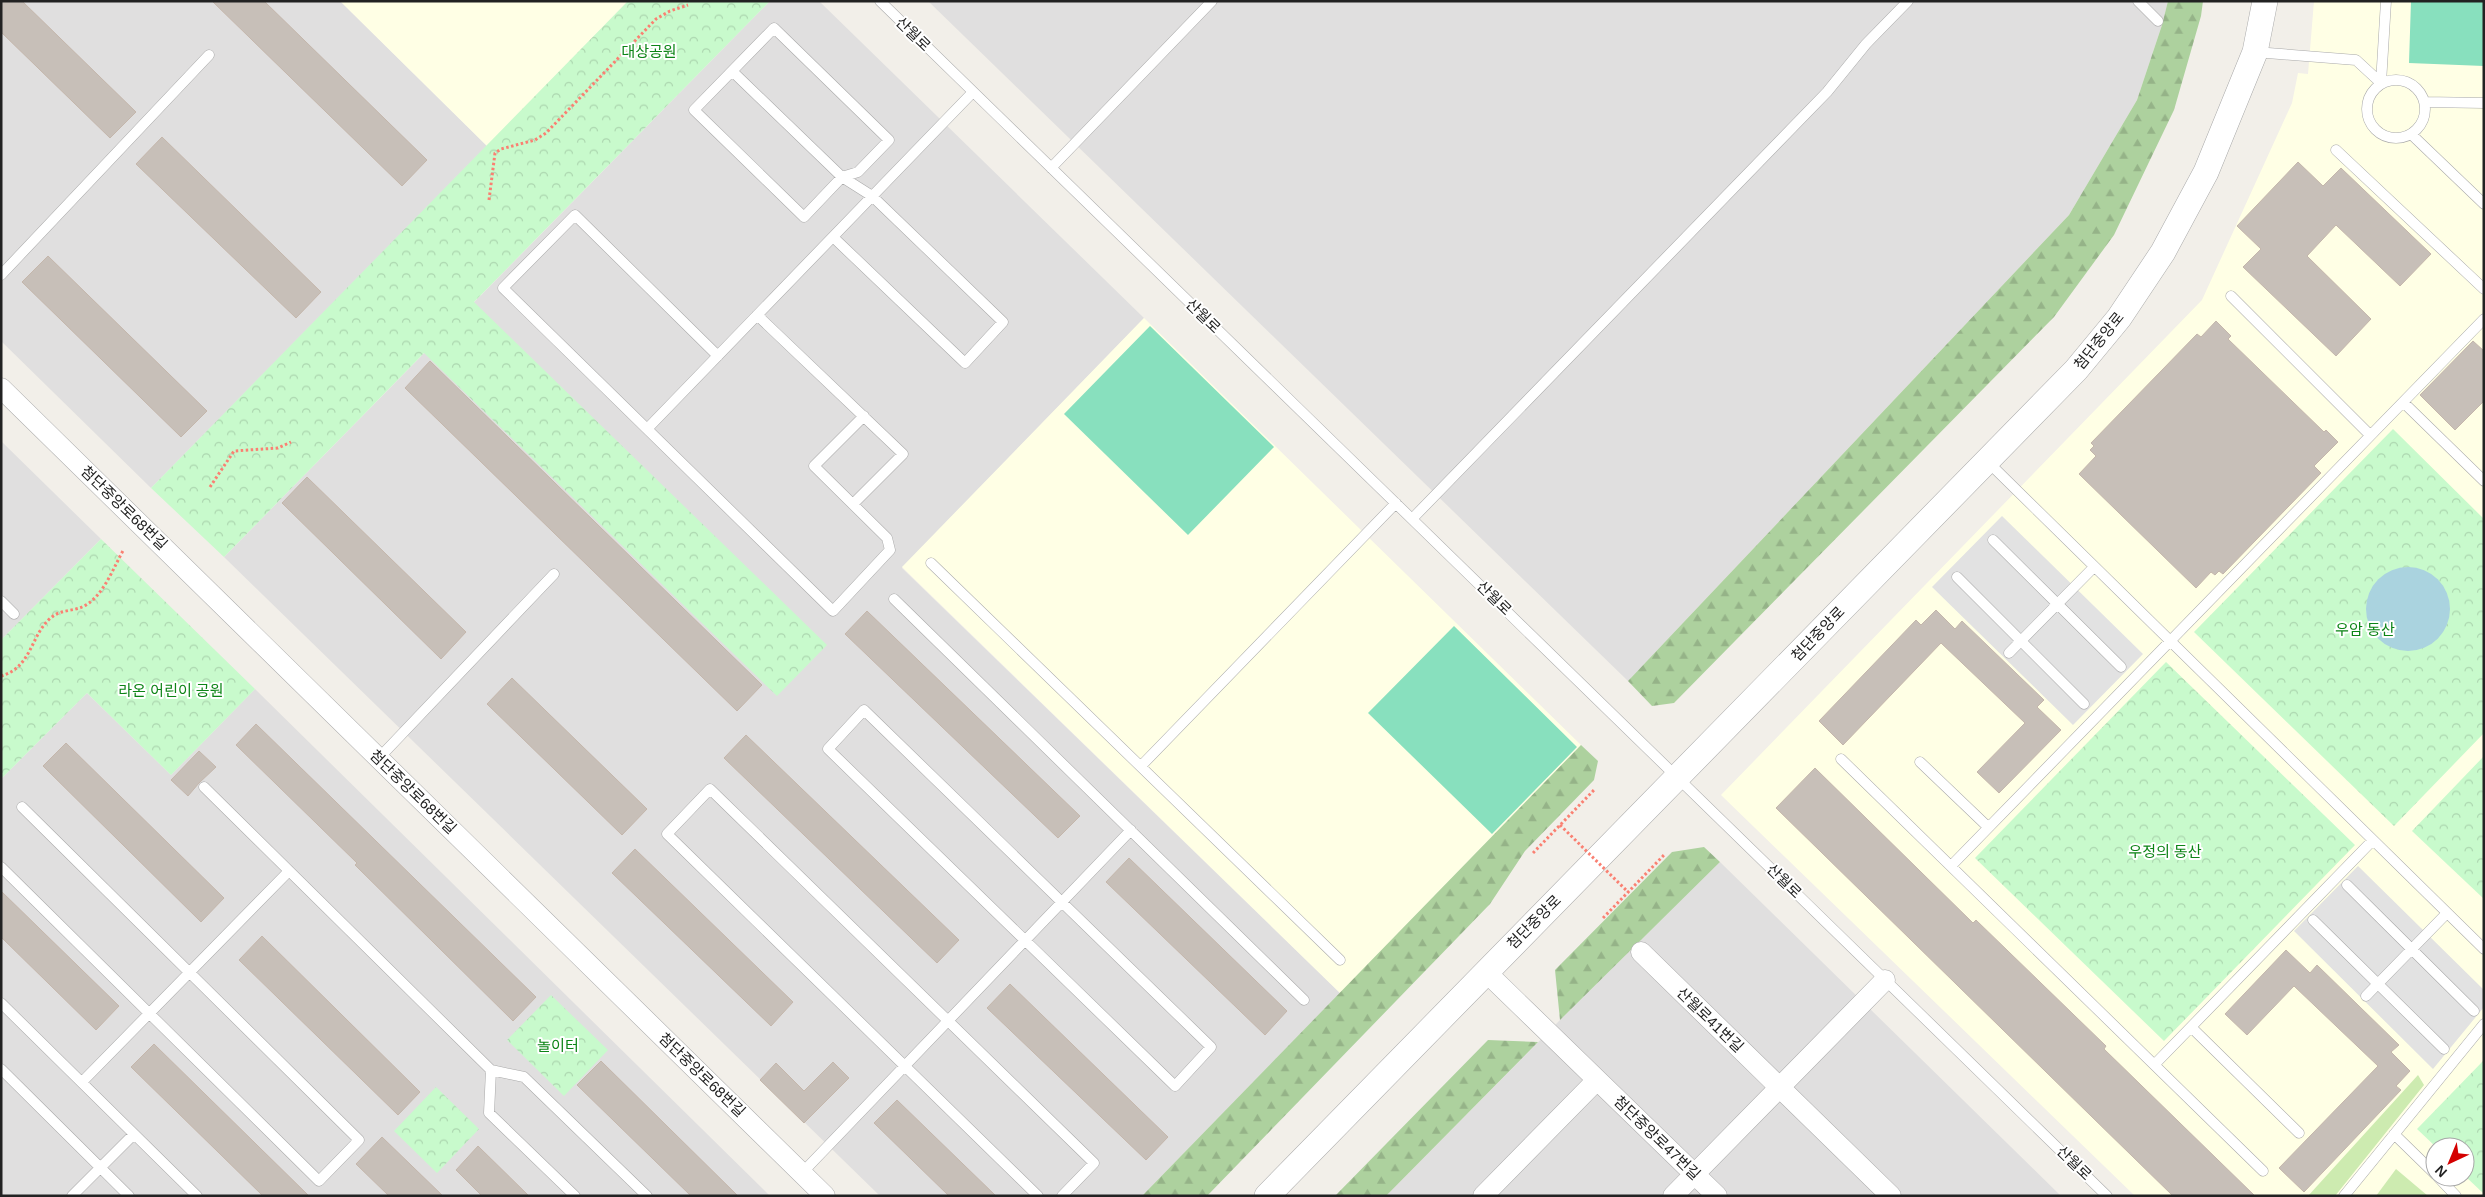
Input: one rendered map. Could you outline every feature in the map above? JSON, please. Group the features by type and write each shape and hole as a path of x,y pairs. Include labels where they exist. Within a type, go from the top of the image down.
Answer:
{"street":[{"name":"첨단중앙로","path":"1267,1196 1485,971 1678,778 2076,370 2119,318 2163,252 2206,172 2255,52 2265,1"},
{"name":"첨단중앙로68번길","path":"1,388 825,1196"},
{"name":"산월로41번길","path":"1641,952 1891,1196"},
{"name":"첨단중앙로47번길","path":"1485,971 1717,1196"},
{"path":"1673,1196 1885,980"},
{"path":"1484,1196 1597,1080"}],"lane":[{"name":"산월로","path":"880,1 2107,1196"},
{"path":"1051,168 1212,1"},
{"path":"1412,519 1828,92 1866,44 1908,1"},
{"path":"2138,1 2158,21"},
{"path":"2380,83 2386,1"},
{"path":"774,28 889,140 858,172 842,177 804,217 694,110 774,28"},
{"path":"2255,52 2356,60 2380,83"},
{"path":"1,275 209,56"},
{"path":"732,70 842,177 872,196 1003,322 965,363 833,237"},
{"path":"2389,80 2407,81 2415,86 2425,102 2423,120 2411,134 2393,138 2376,131 2370,124 2367,115 2368,97 2380,83 2389,80"},
{"path":"647,429 973,92"},
{"path":"2425,102 2484,103"},
{"path":"2411,134 2484,204"},
{"path":"2336,150 2484,289"},
{"path":"718,356 575,215 503,288 833,611 890,550 887,538 814,466 864,416"},
{"path":"2231,296 2370,435"},
{"path":"757,315 903,454 853,504"},
{"path":"1951,866 2484,319"},
{"path":"2403,402 2484,481"},
{"path":"1987,461 2484,949"},
{"path":"1141,766 1396,503"},
{"path":"1993,540 2121,667"},
{"path":"931,563 1340,960"},
{"path":"2009,653 2094,567"},
{"path":"379,758 554,574"},
{"path":"1957,577 2084,704"},
{"path":"894,599 1304,1000"},
{"path":"1,602 14,614"},
{"path":"864,710 1211,1047 1175,1086 1025,941 828,749 864,710"},
{"path":"1842,759 2263,1171"},
{"path":"1920,762 1988,827"},
{"path":"204,786 491,1070 524,1077 647,1196"},
{"path":"1038,1196 667,834 710,789 1094,1163 1062,1196"},
{"path":"1,867 319,1181 359,1140 22,807"},
{"path":"802,1173 1131,830"},
{"path":"2155,1064 2373,840"},
{"path":"82,1082 288,871"},
{"path":"2347,884 2474,1011"},
{"path":"2366,996 2447,913"},
{"path":"2313,920 2444,1049"},
{"path":"1,1003 197,1196"},
{"path":"2344,1196 2484,1024"},
{"path":"2192,1027 2299,1133"},
{"path":"1,1069 129,1196"},
{"path":"491,1070 489,1113 575,1196"},
{"path":"72,1196 134,1134"},
{"path":"2394,1134 2425,1165"},
{"path":"2447,1187 2456,1196"}],"path":[{"path":"489,200 495,153 501,149 535,140 546,132 662,14 688,5"},
{"path":"633,43 660,58"},
{"path":"210,487 234,452 278,448 291,442"},
{"path":"1,676 11,674 20,666 52,617 90,603 99,594 124,549"},
{"path":"1533,853 1595,789"},
{"path":"1560,826 1628,892"},
{"path":"1603,918 1666,854"}],"shaded area":[{"path":"1,1 340,1 487,146 151,488 1,341"},
{"path":"340,1 628,1 487,146"},
{"path":"770,1 819,1 1144,318 902,568 1340,993 1142,1196 880,1196 224,557"},
{"path":"928,1 2168,1 2137,100 2069,215 1628,681"},
{"path":"2314,1 2484,1 2484,1196 2135,1196 1721,795 2202,300 2292,103 2298,73 2308,74"},
{"path":"1144,318 1581,745 1340,993 902,567"},
{"path":"1,441 101,539 1,640"},
{"path":"2002,516 2143,654 2073,725 1932,587"},
{"path":"255,689 770,1196 1,1196 1,779 87,693 171,775"},
{"path":"1720,862 2061,1196 1386,1196"},
{"path":"2358,866 2484,990 2484,1007 2433,1069 2294,931"}],"green space":[{"name":"대상공원","path":"628,1 770,1 474,302 827,645 777,696 424,353 224,557 151,488"},
{"path":"2168,1 2203,1 2201,16 2174,110 2114,235 2054,317 1674,703 1652,706 1628,681 2069,215 2137,100"},
{"path":"2411,1 2484,1 2484,66 2409,63"},
{"path":"1150,326 1274,447 1188,535 1064,414"},
{"name":"우암 동산","path":"2393,429 2484,519 2484,733 2394,826 2194,632"},
{"name":"라온 어린이 공원","path":"101,539 255,689 171,775 87,693 1,779 1,640"},
{"path":"1454,626 1577,747 1492,834 1368,713"},
{"name":"우정의 동산","path":"2166,662 2355,845 2164,1041 1975,858"},
{"path":"1581,745 1598,761 1594,780 1525,851 1490,904 1207,1196 1142,1196"},
{"path":"2484,756 2484,899 2412,831"},
{"path":"1704,847 1720,862 1560,1020 1555,970 1672,852"},
{"name":"놀이터","path":"551,995 608,1050 564,1096 507,1040"},
{"path":"1488,1040 1538,1042 1386,1196 1335,1196"},
{"path":"2484,1060 2484,1194 2475,1185 2475,1137 2425,1137 2417,1129"},
{"path":"2418,1075 2424,1085 2335,1196 2308,1196"},
{"path":"436,1087 479,1129 437,1173 394,1131"},
{"path":"2396,1169 2428,1196 2376,1196"}],"water":[{"path":"2400,567 2416,567 2432,574 2443,585 2450,601 2447,625 2438,639 2432,644 2416,651 2400,651 2384,644 2373,633 2366,617 2366,601 2373,585 2384,574"}],"building":[{"path":"1,1 22,1 136,112 110,138 1,32"},
{"path":"212,1 264,1 427,160 402,186"},
{"path":"162,137 321,292 296,318 136,164"},
{"path":"2298,162 2323,186 2341,168 2431,254 2400,286 2336,225 2307,256 2371,319 2336,356 2243,267 2261,249 2237,226"},
{"path":"48,256 207,411 181,437 22,282"},
{"path":"2216,321 2231,336 2228,339 2324,432 2326,430 2338,442 2314,466 2321,473 2223,574 2219,571 2215,575 2211,572 2196,588 2079,474 2096,456 2090,450 2094,446 2091,443 2197,334 2201,337"},
{"path":"2473,341 2484,351 2484,401 2455,430 2420,395"},
{"path":"430,361 762,685 737,711 405,388"},
{"path":"307,477 466,632 441,659 282,503"},
{"path":"1936,610 1955,629 1962,621 2044,700 2037,707 2061,730 1999,793 1977,772 2025,723 1941,643 1843,745 1819,721 1916,620 1921,625"},
{"path":"867,611 1080,816 1058,838 845,634"},
{"path":"512,678 647,809 622,835 487,704"},
{"path":"256,724 536,997 513,1021 355,865 357,863 236,745"},
{"path":"746,735 959,940 937,963 724,758"},
{"path":"66,743 224,898 201,922 43,766"},
{"path":"199,751 216,767 188,796 171,780"},
{"path":"1815,768 1973,923 1976,920 2106,1046 2104,1049 2255,1196 2173,1196 1776,808"},
{"path":"635,849 793,1002 771,1026 612,873"},
{"path":"1129,858 1287,1011 1265,1035 1106,882"},
{"path":"1,891 119,1006 96,1030 1,937"},
{"path":"262,936 420,1092 398,1115 239,960"},
{"path":"2286,950 2310,973 2317,965 2399,1045 2391,1052 2410,1071 2396,1086 2401,1090 2304,1192 2279,1168 2378,1066 2294,986 2247,1035 2225,1014"},
{"path":"1010,984 1168,1137 1146,1160 987,1008"},
{"path":"154,1044 309,1196 263,1196 131,1067"},
{"path":"601,1061 738,1196 691,1196 577,1085"},
{"path":"833,1062 849,1078 804,1123 760,1080 776,1063 804,1091"},
{"path":"897,1100 996,1196 949,1196 874,1123"},
{"path":"382,1137 443,1196 389,1196 356,1164"},
{"path":"478,1146 529,1196 482,1196 456,1170"}]}
